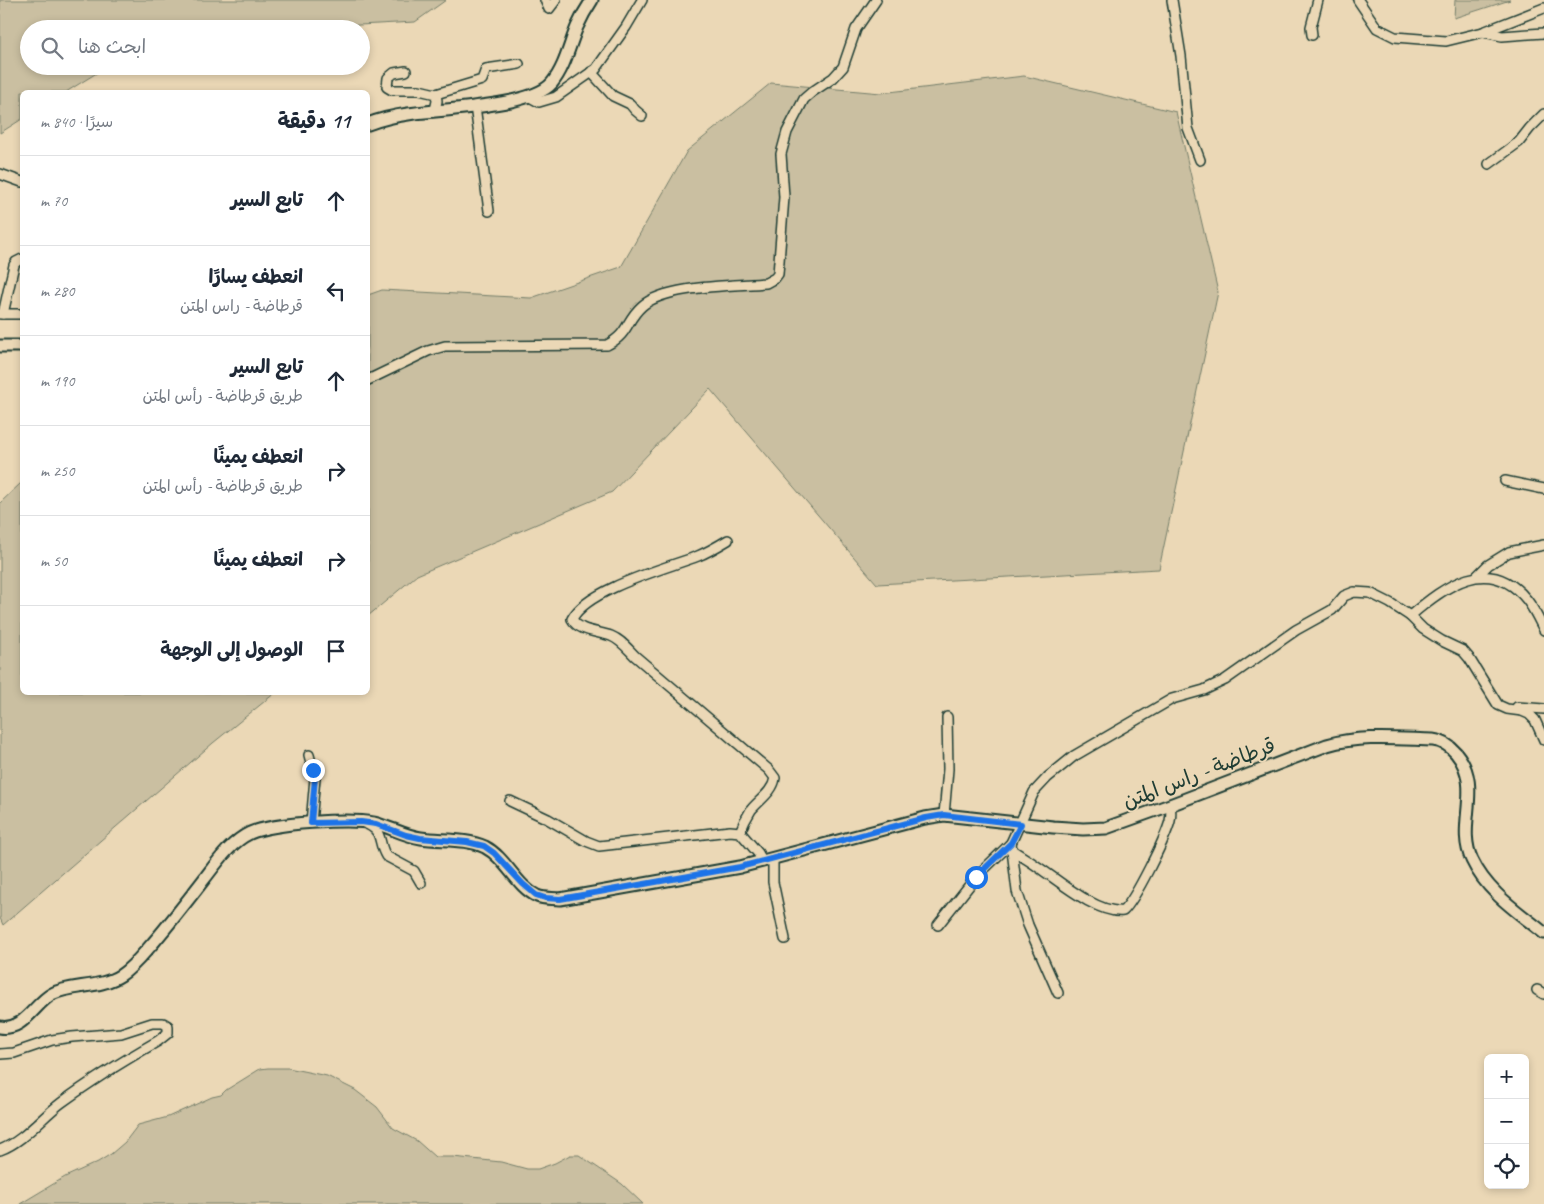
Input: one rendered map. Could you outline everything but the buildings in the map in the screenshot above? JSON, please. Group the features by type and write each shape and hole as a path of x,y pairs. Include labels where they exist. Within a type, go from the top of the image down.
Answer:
{"main road":[{"path":"370,123 386,118 435,110 510,102 543,90 551,84 560,71 577,27 592,0"},
{"path":"0,346 20,346"},
{"name":"قرطاضة - راس المتن","path":"0,1027 14,1027 54,993 87,987 120,976 141,957 223,855 236,842 251,833 273,827 311,823 361,822 376,824 420,838 467,842 484,846 494,853 536,895 560,899 740,867 926,818 944,815 1083,829 1106,828 1327,744 1358,738 1440,740 1452,748 1468,776 1470,787 1467,842 1470,858 1485,883 1544,933"}],"street":[{"path":"545,0 549,9 556,0"},
{"path":"528,96 538,102 556,96 596,69 626,28 642,0"},
{"path":"370,379 428,351 445,346 607,345 618,339 626,331 631,319 642,306 657,296 674,291 766,283 775,278 778,274 784,197 782,154 787,132 804,99 833,78 843,67 856,29 876,0"},
{"path":"1172,0 1181,56 1188,128 1200,160"},
{"path":"1312,35 1311,28 1318,0"},
{"path":"1358,0 1377,28 1395,37 1446,41 1483,32 1544,8"},
{"path":"1483,32 1502,36 1544,33"},
{"path":"406,70 394,73 388,78 387,87 392,90 419,90 436,94 482,80 486,69 520,64"},
{"path":"591,72 613,96 630,104 642,116"},
{"path":"435,110 436,94"},
{"path":"475,106 489,211"},
{"path":"1489,164 1519,142 1544,114"},
{"path":"0,174 20,181"},
{"path":"20,260 16,262 4,284 1,314 20,314"},
{"path":"1505,481 1544,489"},
{"path":"728,540 698,556 644,574 603,593 576,612 572,618 582,628 611,636 624,644 635,656 769,770 774,778 774,785 752,809 743,822 740,832"},
{"path":"1477,576 1488,565 1509,552 1544,545"},
{"path":"1410,616 1440,592 1466,578 1477,576 1492,577 1518,589 1528,601 1544,630"},
{"path":"938,925 976,877 1012,846 1034,792 1048,777 1074,756 1172,699 1204,690 1225,680 1288,636 1332,610 1344,596 1354,592 1370,593 1390,603 1442,641 1463,651 1494,700 1507,710 1522,711 1529,714 1535,720 1544,740"},
{"path":"1507,710 1518,707 1544,709"},
{"path":"944,815 948,769 946,716"},
{"path":"309,756 315,778 311,823"},
{"path":"510,801 599,846 730,831 740,832 758,853 768,860 785,939"},
{"path":"1012,846 1078,895 1104,907 1123,911 1133,899 1159,846 1170,820 1170,805"},
{"path":"361,822 370,825 376,831 381,838 386,856 414,871 421,883"},
{"path":"1012,846 1017,891 1028,925 1058,992"},
{"path":"0,1054 14,1053 52,1040 120,1033 152,1023 163,1023 168,1026 168,1033 158,1041 59,1104 25,1134 6,1148 0,1150"}],"shaded area":[{"path":"0,0 446,0 415,22 370,24 370,20 20,20 20,75 93,75 69,90 20,90 20,120 0,133"},
{"path":"1455,0 1510,0 1454,18"},
{"path":"1024,76 1176,112 1218,292 1159,569 877,584 710,389 612,492 417,575 370,614 370,294 382,290 531,298 621,267 687,151 771,83 881,93"},
{"path":"20,484 20,695 273,695 213,743 3,925 0,918 0,503"},
{"path":"288,1068 327,1076 355,1090 377,1107 393,1128 417,1141 435,1157 501,1162 527,1169 538,1169 570,1155 579,1155 622,1184 643,1204 20,1204 65,1177 111,1154 125,1142 138,1125 168,1117 212,1097 221,1095 260,1069"}],"route":[{"path":"313,770 315,778 311,823 361,822 376,824 420,838 467,842 484,846 494,853 523,884 536,895 545,898 560,899 740,867 926,818 944,815 1021,824 1011,843 976,877"}]}
